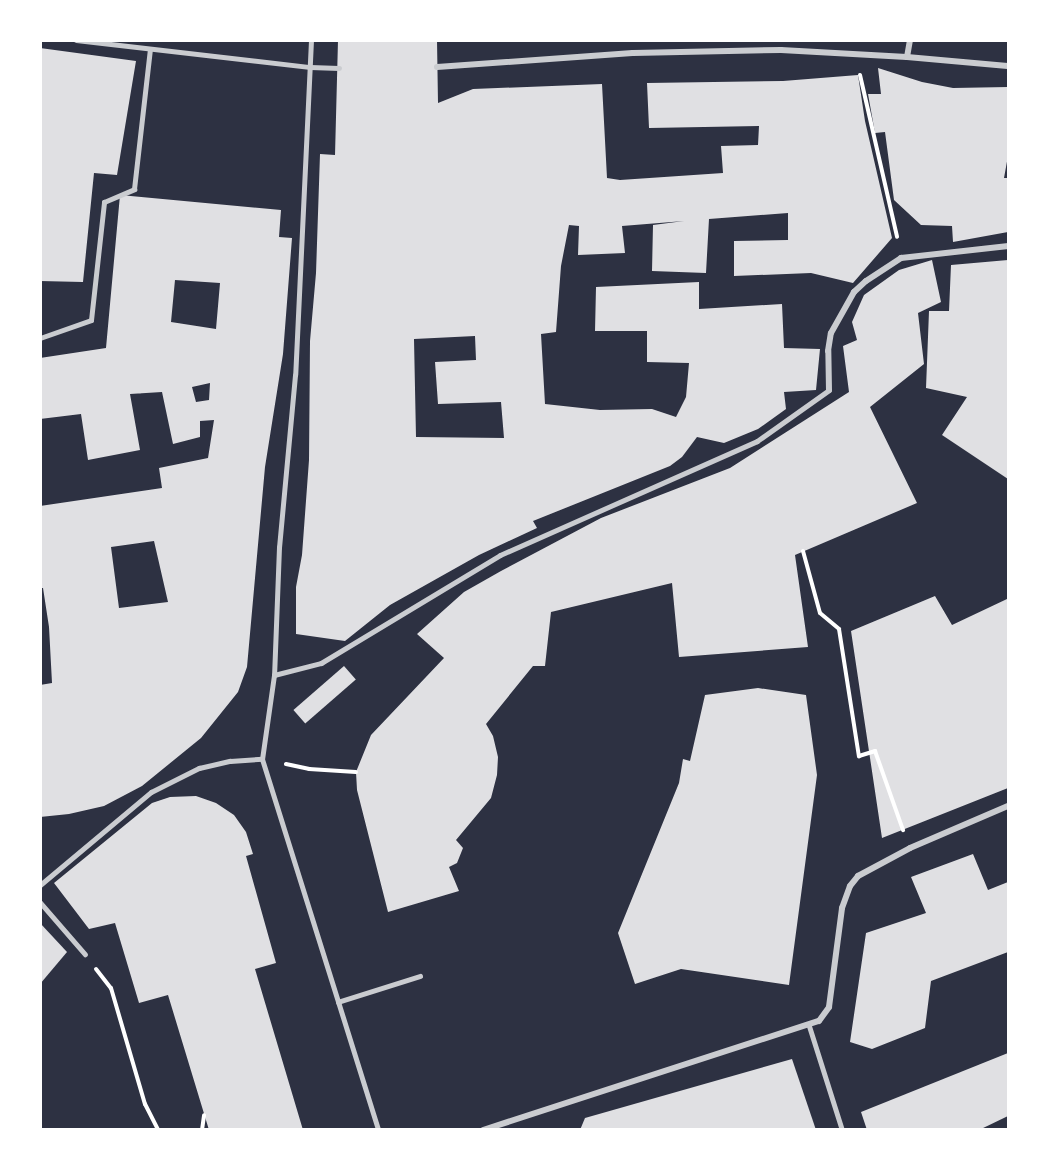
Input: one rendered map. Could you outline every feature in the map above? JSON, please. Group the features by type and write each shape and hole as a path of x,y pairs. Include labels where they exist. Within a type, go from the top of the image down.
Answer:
{"street":[{"path":"76,40 310,67 339,68"},
{"path":"310,40 295,375 279,547 274,675 262,759 378,1130"},
{"path":"907,57 910,40"},
{"path":"40,338 91,320 104,202 134,189 150,49"},
{"path":"437,67 633,53 781,50 907,57 1008,66"},
{"path":"274,675 321,663 500,555 757,441 829,390 828,351 831,333 839,315 860,286 901,258 1008,246"},
{"path":"40,885 151,792 199,768 230,761 262,759"},
{"path":"483,1130 809,1026 825,1016 829,1007 842,908 850,886 858,876 910,848 1008,806"},
{"path":"809,1026 842,1130"}],"lane":[{"path":"40,902 85,954"},
{"path":"338,1002 420,976"}],"path":[{"path":"856,54 901,258"},
{"path":"803,551 820,613 839,629 859,756 875,751 910,848"},
{"path":"262,759 309,769 356,772"},
{"path":"85,954 111,988 145,1104 158,1130"},
{"path":"202,1130 204,1115"}],"building":[{"path":"338,40 437,40 438,103 473,89 602,84 607,178 620,180 723,173 721,146 758,145 759,126 649,128 647,83 783,81 858,75 865,121 892,238 853,283 811,273 734,276 734,241 788,240 788,213 709,219 706,273 652,271 653,225 684,221 622,226 625,253 578,255 579,226 569,225 561,266 556,332 541,334 545,404 600,410 652,409 676,417 686,397 689,363 647,362 647,331 595,331 596,287 699,282 699,309 782,304 784,348 820,349 816,390 784,392 786,409 758,429 724,443 697,437 682,457 670,466 533,521 537,528 479,555 390,605 345,641 296,634 296,587 302,555 309,460 310,341 316,273 320,154 335,155","holes":["475,336 476,360 435,362 438,404 501,402 504,438 416,437 414,339"]},
{"path":"40,48 136,61 117,175 94,173 83,282 40,281"},
{"path":"878,68 922,82 953,88 1008,87 1008,156 1004,178 1008,178 1008,232 953,242 952,226 921,225 894,200 885,132 875,133 868,94 881,94"},
{"path":"120,195 281,210 279,237 292,238 283,354 265,467 247,667 238,692 201,738 142,786 104,806 69,814 40,817 40,685 52,683 49,627 43,588 40,588 40,506 162,488 159,468 208,458 214,420 200,421 200,437 173,444 162,392 130,394 140,450 88,460 81,414 40,419 40,358 106,348","holes":["175,280 220,283 216,329 171,322","210,383 209,400 196,402 192,387","154,541 168,602 119,608 111,547"]},
{"path":"932,260 941,302 918,313 924,364 870,407 917,503 795,555 808,647 679,657 672,583 551,612 545,666 533,666 486,724 493,736 498,757 497,775 491,798 456,840 463,848 457,863 449,867 459,891 388,912 357,790 356,772 371,735 444,658 417,634 464,592 501,571 601,518 730,468 849,392 843,346 857,340 852,322 864,295 899,270"},
{"path":"1008,260 1008,479 942,435 967,397 926,388 929,311 949,311 951,265"},
{"path":"935,596 952,625 1007,599 1008,788 882,838 851,631"},
{"path":"344,666 356,680 305,724 293,710"},
{"path":"758,688 806,695 817,775 789,985 681,969 635,984 618,933 679,783 683,759 690,761 705,695"},
{"path":"196,796 216,803 234,815 246,832 253,854 246,856 276,963 255,969 303,1130 209,1130 168,995 139,1003 115,923 89,929 54,883 152,803 170,797"},
{"path":"973,854 988,890 1008,882 1008,952 931,981 925,1028 872,1049 850,1042 866,933 926,913 911,877"},
{"path":"40,923 67,952 40,984"},
{"path":"1008,1053 1008,1116 979,1130 867,1130 861,1112"},
{"path":"792,1059 816,1130 580,1130 585,1118"}]}
